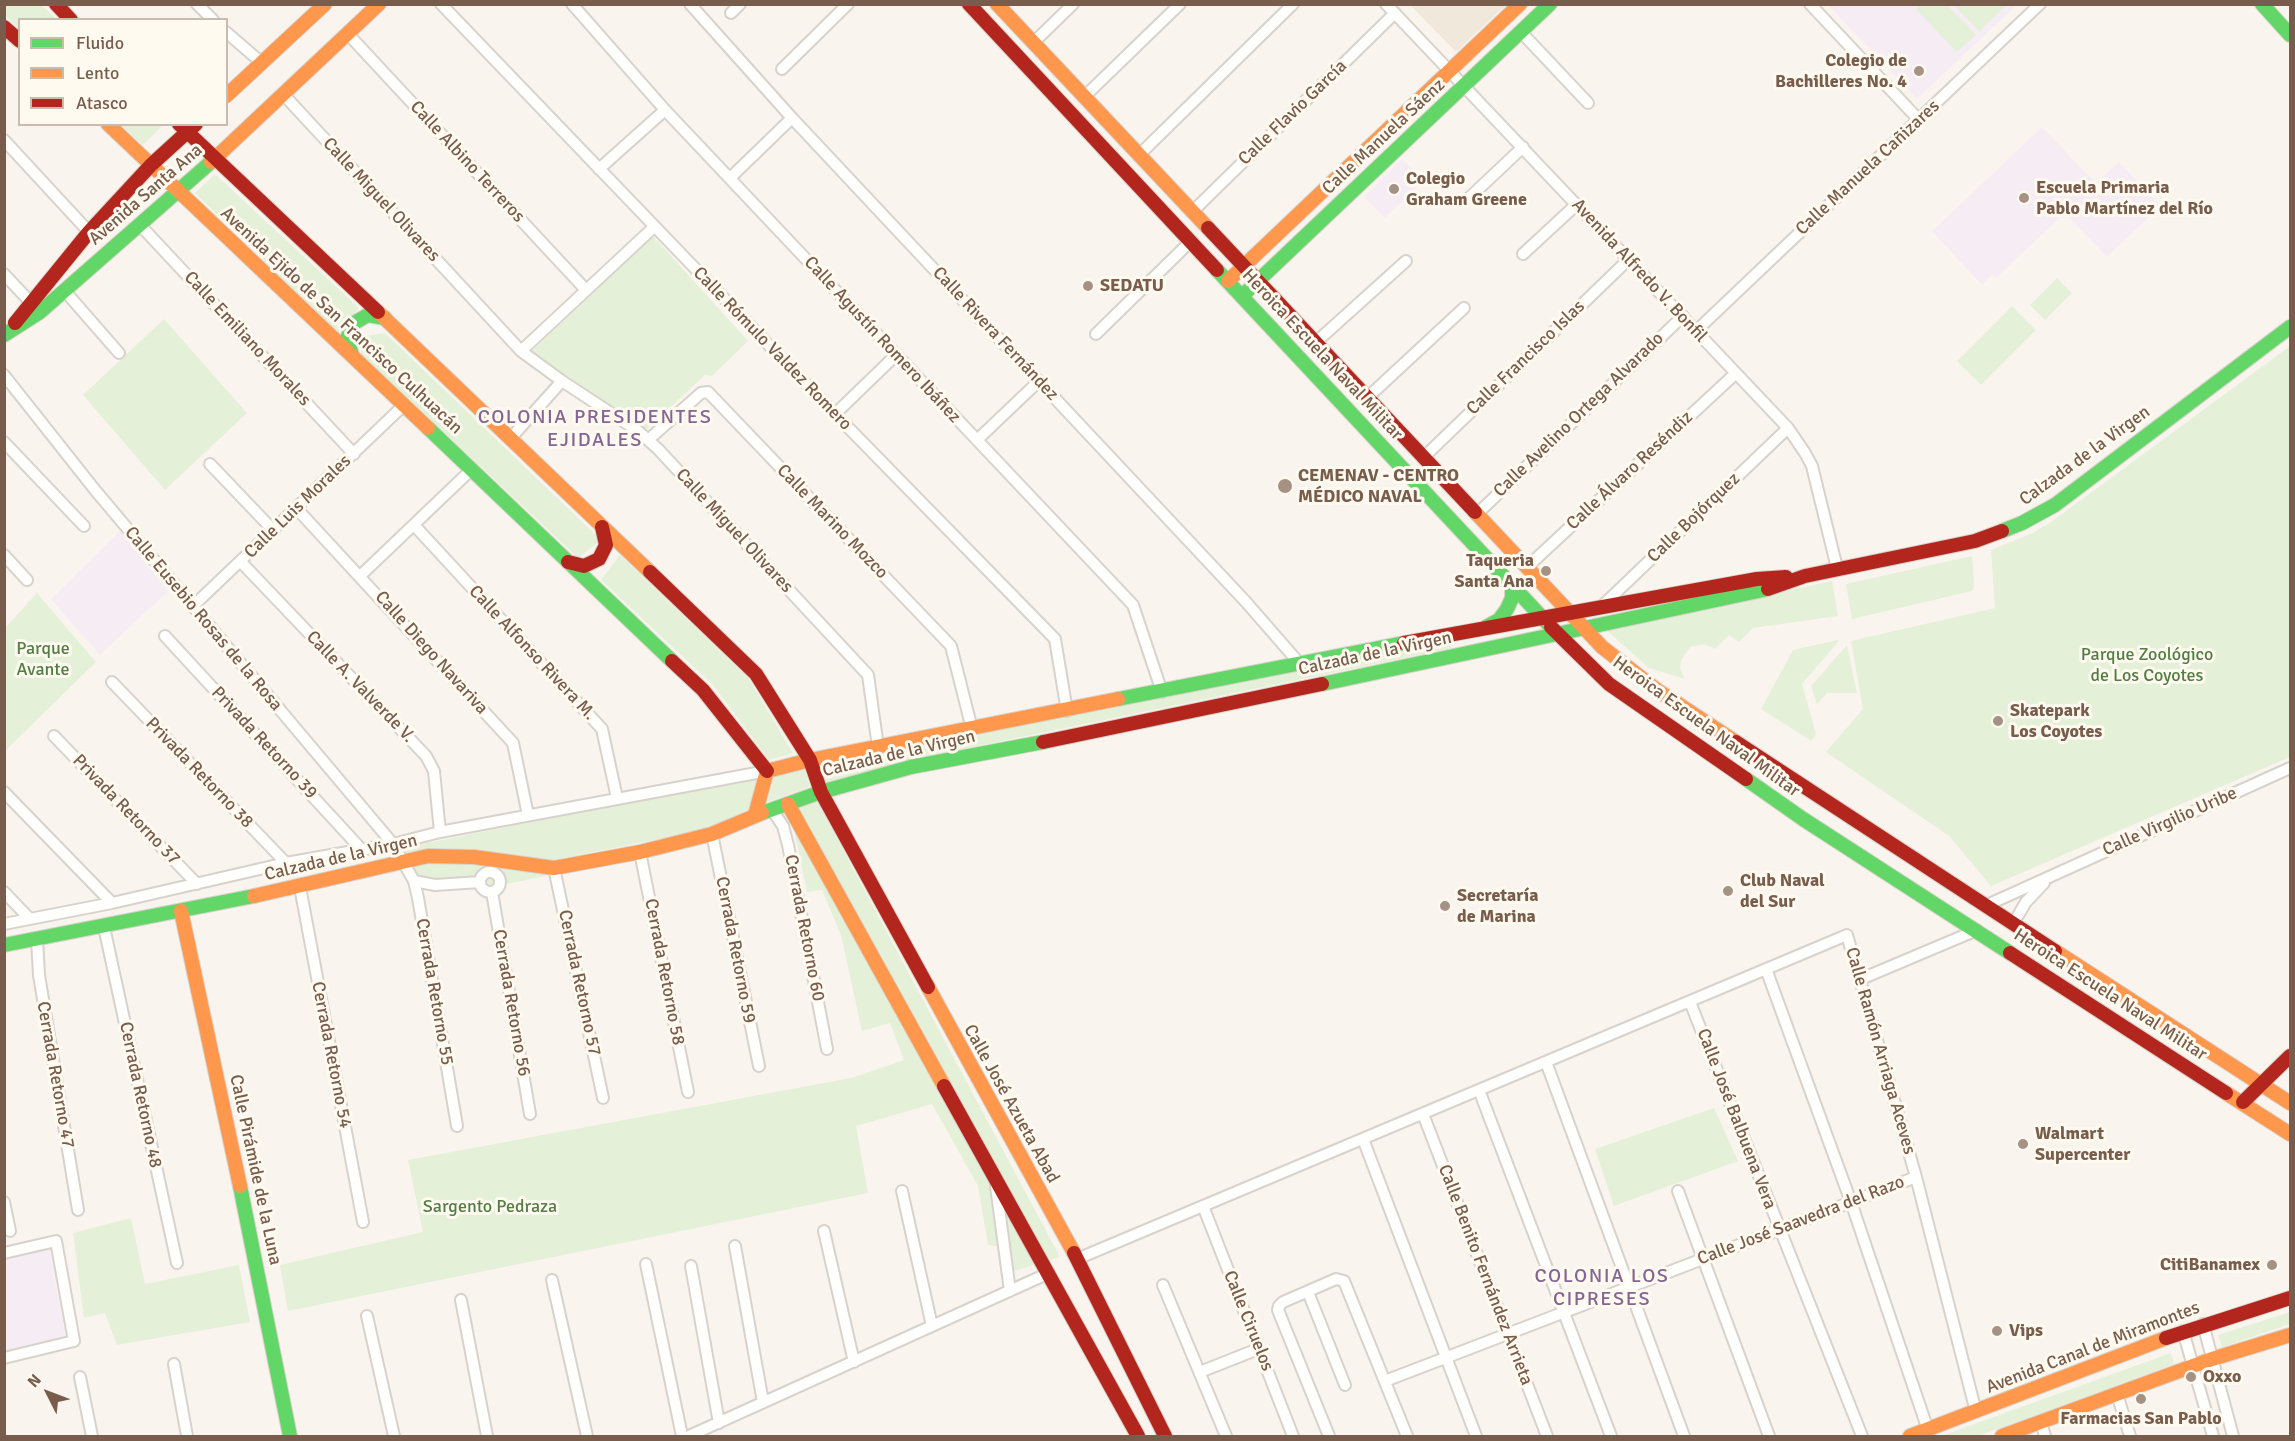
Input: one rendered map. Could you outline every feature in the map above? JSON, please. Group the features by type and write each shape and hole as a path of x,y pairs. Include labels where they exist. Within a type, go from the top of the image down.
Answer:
{"main road":[{"path":"56,4 69,18"},
{"path":"228,94 326,4"},
{"name":"Avenida Santa Ana","path":"7,332 35,307 64,290 179,192 379,4"},
{"name":"Heroica Escuela Naval Militar","path":"969,4 1542,618 1609,684 1803,819 2290,1134"},
{"name":"Heroica Escuela Naval Militar","path":"997,4 1568,613 1620,663 1657,690 1984,906 2290,1103"},
{"name":"Calle Manuela Sáenz","path":"1228,280 1520,4"},
{"name":"Calle Manuela Sáenz","path":"1242,296 1550,4"},
{"path":"2262,4 2290,35"},
{"path":"4,27 18,39"},
{"name":"Avenida Ejido de San Francisco Culhuacán","path":"110,126 703,690 766,771"},
{"name":"Avenida Santa Ana","path":"35,307 89,232 187,127"},
{"name":"Avenida Ejido de San Francisco Culhuacán","path":"187,127 214,159 390,322 756,674 810,760 821,792"},
{"path":"355,358 347,344 348,333 354,323 363,316 374,315 390,322"},
{"name":"Calzada de la Virgen","path":"4,945 300,887 428,856 474,856 554,868 640,852 712,834 755,815 821,792 911,767 1072,736 1761,592 1805,576 1837,568 1975,542 2037,516 2290,327"},
{"path":"563,558 572,564 584,566 599,559 605,550 606,540 604,530 597,522"},
{"name":"Calzada de la Virgen","path":"766,771 810,760 1486,627 1757,579 1805,576"},
{"path":"1486,627 1498,620 1508,609 1512,598 1512,586"},
{"path":"755,815 766,771"},
{"name":"Calle José Azueta Abad","path":"821,792 1077,1259 1165,1437"},
{"path":"1803,819 1818,796"},
{"path":"788,804 1138,1437"},
{"name":"Calle Pirámide de la Luna","path":"182,911 258,1269 290,1437"},
{"path":"2243,1102 2290,1056"},
{"name":"Avenida Canal de Miramontes","path":"1910,1437 2183,1330 2290,1298"},
{"path":"2002,1437 2194,1365 2290,1336"},
{"path":"1092,1353 1104,1358 1110,1356 1114,1352 1116,1340"},
{"path":"1128,1418 1128,1408 1135,1401 1145,1402 1149,1406"}],"street":[{"path":"197,4 211,18"},
{"name":"Calle Rómulo Valdez Romero","path":"441,4 1055,639 1067,711"},
{"name":"Calle Agustín Romero Ibáñez","path":"572,4 665,110 1133,605 1162,692"},
{"name":"Calle Rivera Fernández","path":"690,4 792,118 1246,602 1300,664"},
{"path":"731,13 740,4"},
{"path":"782,69 848,4"},
{"path":"1033,43 1073,4"},
{"path":"1084,97 1180,4"},
{"path":"1139,155 1293,4"},
{"name":"Avenida Alfredo V. Bonfil","path":"1386,4 1788,428 1812,466 1837,568"},
{"path":"1810,4 1918,120"},
{"name":"Calle Manuela Cañizares","path":"1696,331 2040,4"},
{"name":"Calle Flavio García","path":"1192,212 1395,13"},
{"path":"1521,32 1588,103"},
{"path":"228,34 262,63"},
{"name":"Calle Albino Terreros","path":"348,34 586,290"},
{"name":"Calle Miguel Olivares","path":"283,94 521,351 648,440 868,675 878,747"},
{"path":"599,169 665,110"},
{"path":"730,178 792,118"},
{"path":"4,140 89,232"},
{"path":"1469,198 1523,147"},
{"path":"1523,254 1577,204"},
{"name":"Calle Emiliano Morales","path":"140,225 354,454"},
{"path":"521,351 654,226"},
{"path":"1096,334 1191,241"},
{"name":"Calle Francisco Islas","path":"1423,458 1629,259"},
{"path":"1315,343 1406,261"},
{"path":"4,274 35,307"},
{"path":"64,290 119,353"},
{"path":"1367,398 1464,308"},
{"name":"Calle Avelino Ortega Alvarado","path":"1476,514 1683,316"},
{"path":"835,414 896,355"},
{"name":"Calle Álvaro Reséndiz","path":"1526,568 1735,374"},
{"name":"Calle Eusebio Rosas de la Rosa","path":"4,375 192,607 393,844 401,862"},
{"path":"510,439 562,381"},
{"path":"977,440 1039,381"},
{"name":"Calle Marino Mozco","path":"648,440 701,393 708,392 951,646 972,729"},
{"name":"Calle Luis Morales","path":"192,607 404,406"},
{"name":"Calle Bojórquez","path":"1601,607 1788,428"},
{"path":"4,442 84,526"},
{"path":"210,464 274,531"},
{"path":"360,576 472,469"},
{"name":"Calle Diego Navariva","path":"297,509 513,743 528,815"},
{"name":"Calle Alfonso Rivera M.","path":"414,525 602,729 617,798"},
{"path":"4,555 27,580"},
{"name":"Calle A. Valverde V.","path":"241,562 426,756 434,771 440,831"},
{"name":"Privada Retorno 39","path":"165,636 363,850"},
{"name":"Privada Retorno 38","path":"112,682 286,863"},
{"name":"Privada Retorno 37","path":"54,735 197,884"},
{"name":"Calle Virgilio Uribe","path":"1984,906 2290,768"},
{"name":"Calzada de la Virgen","path":"4,924 112,903 286,863 393,844 440,831 766,771"},
{"path":"4,792 112,903"},
{"name":"Cerrada Retorno 60","path":"772,810 783,826 788,845 827,1049"},
{"name":"Cerrada Retorno 59","path":"712,834 759,1066"},
{"name":"Cerrada Retorno 58","path":"640,852 688,1092"},
{"name":"Cerrada Retorno 55","path":"401,862 414,881 457,1126"},
{"name":"Cerrada Retorno 57","path":"554,868 603,1098"},
{"path":"489,872 497,874 500,882 496,890 492,892 484,890 480,882 484,874 489,872"},
{"name":"Calle Virgilio Uribe","path":"2013,924 2026,902 2051,876"},
{"path":"414,881 435,885 480,882"},
{"name":"Cerrada Retorno 54","path":"300,887 363,1222"},
{"path":"4,892 30,919"},
{"name":"Cerrada Retorno 56","path":"492,892 530,1114"},
{"name":"Cerrada Retorno 48","path":"104,927 177,1263"},
{"path":"1861,979 1977,930"},
{"name":"Calle Ramón Arriaga Aceves","path":"1766,969 1847,935 1916,1177 1976,1412"},
{"name":"Cerrada Retorno 47","path":"37,939 39,975 78,1210"},
{"path":"1077,1259 1766,969 1851,1202 1928,1430"},
{"name":"Calle José Balbuena Vera","path":"1690,1002 1862,1437"},
{"path":"1546,1062 1684,1437"},
{"path":"1479,1090 1611,1437"},
{"name":"Calle Benito Fernández Arrieta","path":"1423,1114 1547,1437"},
{"path":"1363,1138 1476,1437"},
{"path":"995,1177 1010,1291"},
{"name":"Calle José Saavedra del Razo","path":"1384,1381 1916,1177"},
{"path":"902,1191 932,1326"},
{"path":"1678,1191 1769,1437"},
{"path":"4,1202 10,1230"},
{"name":"Calle Ciruelos","path":"1203,1206 1293,1437"},
{"path":"824,1231 854,1362"},
{"path":"4,1253 56,1241 74,1341 4,1358"},
{"path":"735,1246 763,1402"},
{"path":"646,1264 682,1437"},
{"path":"691,1266 719,1423"},
{"path":"689,1437 1049,1273"},
{"path":"1329,1437 1278,1310 1283,1302 1336,1279 1344,1281 1407,1437"},
{"path":"552,1280 587,1437"},
{"path":"1163,1285 1226,1437"},
{"path":"1308,1292 1346,1385"},
{"path":"461,1300 487,1437"},
{"path":"367,1316 394,1437"},
{"path":"2203,1324 2233,1437"},
{"path":"2183,1330 2213,1437"},
{"path":"1200,1372 1258,1349"},
{"path":"174,1364 187,1437"},
{"path":"80,1377 92,1437"},
{"path":"2117,1394 2130,1437"},
{"path":"2041,1422 2045,1437"}],"shaded area":[{"path":"1410,5 1506,5 1456,52"},
{"name":"Colegio de Bachilleres No. 4","path":"1828,5 2017,5 1917,99"},
{"name":"Escuela Primaria Pablo Martínez del Río","path":"2042,127 2096,183 2119,162 2161,206 2107,257 2065,213 1996,278 1992,275 1982,285 1932,231"},
{"name":"Colegio Graham Greene","path":"1402,159 1424,180 1385,218 1364,197"},
{"path":"120,531 168,591 100,655 51,599"},
{"path":"49,1247 66,1338 5,1353 4,1258"}],"green space":[{"path":"1921,4 1947,5 1976,35 1957,52 1916,9"},
{"path":"4,5 41,5 56,18 18,18 18,28 5,15"},
{"path":"1954,5 2007,5 1979,31"},
{"path":"122,126 162,126 143,145"},
{"path":"215,174 359,308 338,333 195,193"},
{"path":"653,236 748,341 712,376 705,375 645,431 532,351"},
{"path":"2057,278 2072,293 2045,320 2030,305"},
{"path":"2012,306 2036,330 1981,385 1957,361"},
{"path":"164,319 247,413 165,490 83,395"},
{"path":"385,333 601,540 578,558 361,354 359,337"},
{"name":"Parque Zoológico de Los Coyotes","path":"2290,346 2290,757 1991,886 1949,836 1826,752 1863,709 1851,641 1995,608 1991,550 2033,533 2051,522"},
{"path":"620,555 749,679 793,753 769,760 713,685 601,580"},
{"path":"1972,556 1974,587 1972,591 1852,619 1846,584"},
{"path":"1832,581 1838,616 1753,628 1739,642 1729,635 1715,649 1704,644 1690,647 1682,659 1680,668 1685,679 1649,668 1606,630"},
{"name":"Parque Avante","path":"37,593 96,662 5,751 5,628"},
{"path":"1450,640 1452,648 906,761 825,784 818,765"},
{"path":"1838,640 1802,684 1816,734 1811,741 1761,709 1793,650"},
{"path":"1847,645 1857,693 1827,693 1817,704 1811,686"},
{"path":"804,768 810,787 767,802 774,777"},
{"path":"757,777 749,809 703,830 554,860 445,848 399,857 397,849"},
{"name":"Sargento Pedraza","path":"817,801 1060,1257 1001,1275 997,1246 988,1245 978,1186 932,1104 856,1126 868,1193 288,1311 280,1265 423,1232 408,1160 851,1078 904,1060 890,1023 862,1031 841,935 822,890 807,892 793,825 782,815"},
{"path":"461,861 545,872 546,876 492,887 467,876 437,879 410,873 407,865"},
{"path":"1714,1108 1738,1161 1614,1206 1595,1149"},
{"path":"131,1218 145,1284 239,1265 250,1322 117,1345 105,1313 84,1318 73,1233"},
{"path":"2290,1312 2290,1324 2222,1347 2218,1335"},
{"path":"2171,1353 2174,1364 1978,1436 1941,1436"}],"traffic: fast":[{"path":"1242,296 1550,4"},
{"path":"2262,4 2290,35"},
{"path":"4,335 40,312 211,162"},
{"path":"1217,270 1551,627"},
{"path":"352,355 347,338 354,323 368,315 385,318"},
{"path":"2002,531 2055,505 2290,327"},
{"path":"428,428 672,661"},
{"path":"1486,627 1499,620 1507,609 1512,598 1512,586"},
{"path":"1322,684 1768,589"},
{"path":"1118,699 1404,643"},
{"path":"762,813 821,792 911,767 1043,742"},
{"path":"1746,779 1803,819 2010,953"},
{"path":"4,945 254,896"},
{"path":"240,1186 290,1436"}],"traffic: slow":[{"path":"228,94 325,4"},
{"path":"211,162 379,4"},
{"path":"997,4 1208,228"},
{"path":"1228,281 1520,4"},
{"path":"110,126 428,428"},
{"path":"378,312 650,572"},
{"path":"1475,512 1602,647 1657,690 1736,742"},
{"path":"767,771 810,760 1118,699"},
{"path":"755,815 767,771"},
{"path":"788,804 944,1086"},
{"path":"254,896 428,856 474,857 554,868 640,852 712,834 762,813"},
{"path":"181,911 240,1186"},
{"path":"2055,951 2290,1103"},
{"path":"928,987 1074,1253"},
{"path":"2226,1093 2290,1134"},
{"path":"2002,1436 2212,1359 2290,1335"},
{"path":"1910,1436 2166,1338"}],"traffic: jam":[{"path":"56,4 69,18"},
{"path":"969,4 1217,270"},
{"path":"4,27 18,39"},
{"path":"181,126 378,312"},
{"path":"15,323 89,232 151,165 194,126"},
{"path":"1208,228 1475,512"},
{"path":"568,562 584,566 599,559 606,545 602,527"},
{"path":"1768,589 1805,576 1975,541 2002,531"},
{"path":"650,572 756,674 810,760 821,792 928,987"},
{"path":"1404,643 1757,579 1786,577"},
{"path":"1551,627 1609,684 1746,779"},
{"path":"672,661 703,690 767,771"},
{"path":"1043,742 1322,684"},
{"path":"1736,742 2055,951"},
{"path":"2010,953 2226,1093"},
{"path":"2243,1102 2290,1056"},
{"path":"944,1086 1138,1436"},
{"path":"1074,1253 1165,1436"},
{"path":"2166,1338 2290,1298"}],"place":[{"name":"Colegio de Bachilleres No. 4","path":"1919,71"},
{"name":"Colegio Graham Greene","path":"1394,189"},
{"name":"Escuela Primaria Pablo Martínez del Río","path":"2024,198"},
{"name":"SEDATU","path":"1088,286"},
{"name":"CEMENAV - CENTRO MÉDICO NAVAL","path":"1285,486"},
{"name":"Taqueria Santa Ana","path":"1546,571"},
{"name":"Skatepark Los Coyotes","path":"1998,721"},
{"name":"Club Naval del Sur","path":"1728,891"},
{"name":"Secretaría de Marina","path":"1445,906"},
{"name":"Walmart Supercenter","path":"2023,1144"},
{"name":"CitiBanamex","path":"2272,1265"},
{"name":"Vips","path":"1997,1331"},
{"name":"Oxxo","path":"2191,1377"},
{"name":"Farmacias San Pablo","path":"2141,1399"}],"district":[{"name":"COLONIA PRESIDENTES EJIDALES","path":"595,430"},
{"name":"COLONIA LOS CIPRESES","path":"1602,1288"}]}
